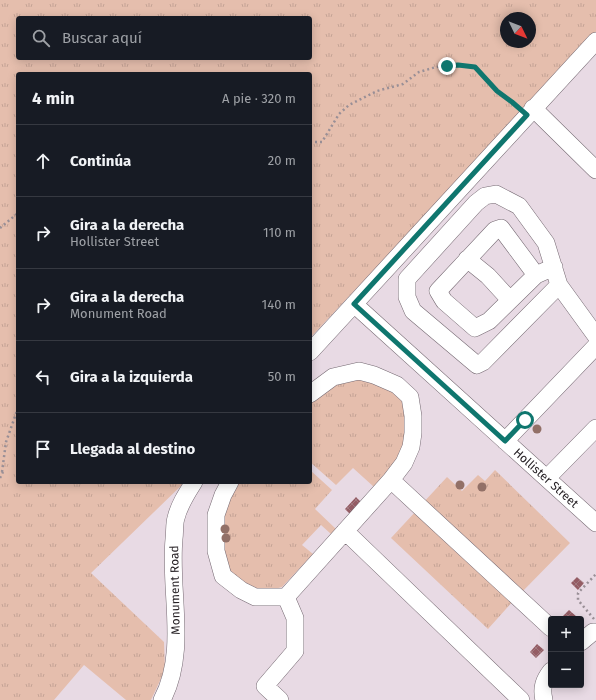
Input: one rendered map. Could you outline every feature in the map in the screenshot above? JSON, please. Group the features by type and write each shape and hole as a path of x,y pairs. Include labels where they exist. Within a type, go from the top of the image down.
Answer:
{"street":[{"path":"312,350 596,41"},
{"path":"530,112 596,170"},
{"path":"559,285 483,362 477,365 413,311 407,297 407,279 476,203 485,196 496,194 519,206 546,243 559,285 596,336"},
{"path":"536,275 501,228 495,230 438,291 444,301 475,328 489,320 536,275 554,267"},
{"path":"467,259 488,276 510,300"},
{"name":"Hollister Street","path":"354,304 596,523"},
{"path":"505,441 596,346"},
{"path":"229,484 223,495 216,515 216,551 223,576 254,597 286,597 391,480 404,463 411,447 414,433 410,397 397,385 374,375 359,371 333,377 312,393"},
{"path":"547,478 596,428"},
{"path":"391,480 548,625"},
{"name":"Monument Road","path":"162,700 173,668 176,640 172,558 176,518 186,493 193,484"},
{"path":"345,532 521,700"},
{"path":"280,700 265,686 295,651 295,618 286,597"},
{"path":"584,640 593,632 596,632"},
{"path":"525,700 548,675"},
{"path":"544,700 542,693 548,675"}],"path":[{"path":"312,142 322,142 339,114 349,105 377,91 403,84 419,72 436,67 458,65 475,67 497,91 512,102 530,112"},
{"path":"0,228 16,216"},
{"path":"0,478 3,472 6,442 16,414"},
{"path":"596,574 578,593 578,600 596,622"}],"green space":[{"path":"0,0 596,0 596,33 312,336 312,72 16,72 16,484 183,484 91,573 164,642 165,670 151,700 126,700 84,665 54,700 0,700"},
{"path":"354,378 375,380 398,395 402,402 406,411 406,450 374,487 353,468 336,485 312,464 312,401 322,390"},
{"path":"495,470 570,543 520,594 422,504 447,477 462,491 478,475 485,481"},
{"path":"312,472 332,490 315,509 336,529 331,534 321,525 302,545 313,554 282,587 267,591 248,588 228,570 220,524 236,484 312,484"},
{"path":"417,510 514,600 488,629 391,538"}],"building":[{"path":"356,497 362,503 351,515 345,509"},
{"path":"577,577 584,583 578,590 571,583"},
{"path":"569,610 576,616 563,616"},
{"path":"537,644 544,650 536,658 530,652"}],"route":[{"path":"447,66 458,65 475,67 497,91 527,115 354,304 505,441 525,420"}]}
